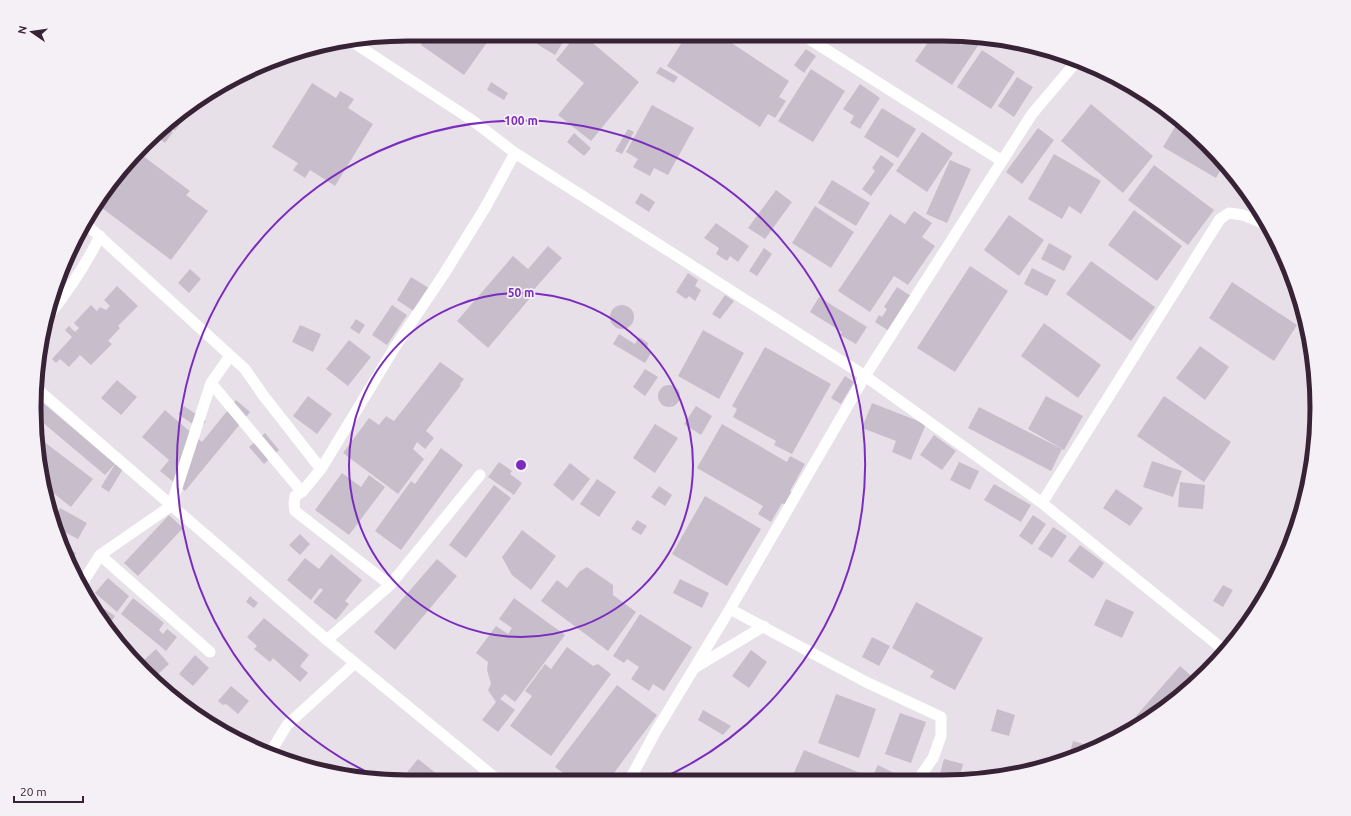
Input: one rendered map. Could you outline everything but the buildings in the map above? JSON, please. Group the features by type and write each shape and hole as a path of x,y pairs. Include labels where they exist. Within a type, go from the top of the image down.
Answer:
{"street":[{"path":"812,41 1002,161"},
{"path":"356,45 472,120 515,153 865,376 1042,503 1221,648"},
{"path":"632,775 656,731 730,609 865,376 1032,114 1074,65"},
{"path":"390,585 295,511 295,496 302,492 321,469 395,348 444,274 485,208 515,153"},
{"path":"1042,503 1220,219 1229,213 1242,215 1259,222"},
{"path":"89,226 245,369 263,396 321,469"},
{"path":"56,306 85,265 100,236"},
{"path":"84,579 100,555 171,506 211,383 230,356"},
{"path":"211,383 302,492"},
{"path":"42,393 327,640 492,775"},
{"path":"327,640 390,585 480,475"},
{"path":"100,555 210,652"},
{"path":"730,609 866,682 941,717 941,736 933,758 921,775"},
{"path":"694,669 764,626"},
{"path":"273,749 287,725 355,663"}]}
